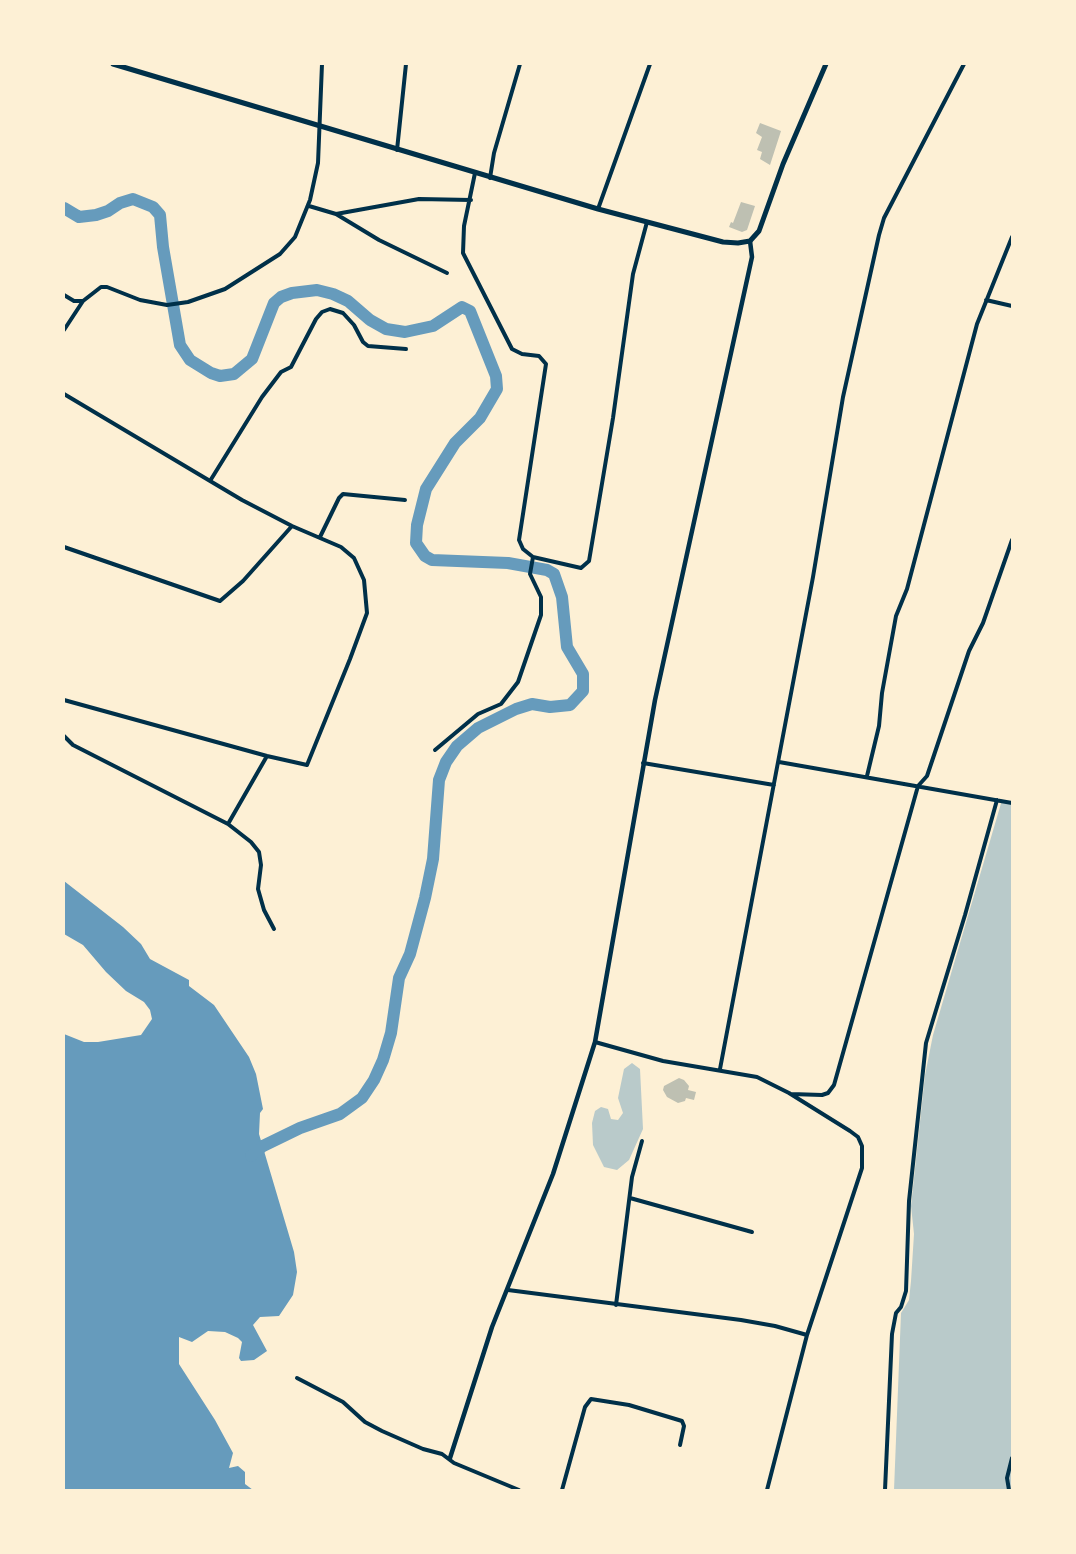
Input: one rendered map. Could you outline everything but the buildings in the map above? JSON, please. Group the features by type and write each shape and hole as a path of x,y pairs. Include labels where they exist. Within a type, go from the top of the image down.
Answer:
{"main road":[{"path":"113,64 490,178 723,242 750,241 759,231 783,164 826,64"}],"street":[{"path":"64,330 83,301 101,287 107,287 140,300 167,305 178,304 197,300 226,289 280,254 295,236 308,206 318,163 322,64"},
{"path":"397,150 406,64"},
{"path":"490,178 494,153 520,64"},
{"path":"598,209 650,64"},
{"path":"720,1069 779,762 843,396 878,235 884,218 964,64"},
{"path":"475,173 471,200 464,226 463,253 512,349 522,354 539,356 546,364 518,540 523,549 533,557 581,568 589,561 613,418 633,274 647,222"},
{"path":"336,214 419,199 471,200"},
{"path":"308,206 336,214 379,240 447,273"},
{"path":"867,776 879,726 882,693 896,616 907,589 963,373 986,300 1012,237"},
{"path":"450,1458 492,1328 553,1174 595,1042 643,763 752,257 750,241"},
{"path":"64,295 74,301 83,301"},
{"path":"986,300 1012,306"},
{"path":"210,481 262,397 281,372 291,367 316,319 322,312 330,309 343,313 354,325 363,342 368,346 406,349"},
{"path":"64,394 210,481 292,526 341,547 354,558 364,580 367,613 307,765 267,756 64,700"},
{"path":"320,537 339,498 343,494 405,500"},
{"path":"64,547 220,601 243,581 292,526"},
{"path":"789,1094 822,1095 828,1093 834,1085 918,786 927,776 969,651 983,623 1012,540"},
{"path":"435,750 478,714 501,704 518,682 541,615 541,596 530,574 533,557"},
{"path":"64,736 73,746 228,824 251,842 259,852 261,865 258,889 264,910 274,929"},
{"path":"228,824 267,756"},
{"path":"779,762 1012,803"},
{"path":"643,763 774,785"},
{"path":"885,1490 892,1334 896,1313 901,1306 906,1291 909,1201 926,1043 968,906 997,800"},
{"path":"595,1042 662,1061 720,1069 757,1077 770,1086 789,1094 858,1138 864,1157 862,1168 807,1335 767,1490"},
{"path":"616,1305 632,1177 642,1141"},
{"path":"630,1198 752,1232"},
{"path":"508,1290 741,1320 775,1326 807,1335"},
{"path":"297,1378 343,1402 365,1422 382,1431 450,1458 454,1463 519,1490"},
{"path":"562,1490 585,1407 594,1398 629,1405 682,1421 684,1426 680,1445"},
{"path":"1009,1490 1007,1478 1012,1458"}],"shaded area":[{"path":"1002,800 1012,802 1012,1490 894,1490 901,1313 909,1300 911,1281 914,1234 911,1206 925,1075 933,1035"},
{"path":"632,1063 640,1069 643,1129 629,1160 617,1170 604,1167 593,1145 592,1123 595,1111 601,1107 608,1109 611,1119 618,1120 623,1113 618,1098 624,1069"}],"water":[{"path":"64,881 123,927 141,944 150,959 189,980 189,986 214,1005 249,1057 256,1074 263,1109 260,1113 259,1134 294,1252 297,1272 293,1295 279,1316 260,1317 253,1325 267,1351 254,1360 241,1361 239,1358 242,1342 225,1332 208,1331 192,1342 179,1337 179,1364 215,1420 233,1453 229,1468 238,1466 245,1472 245,1484 253,1490 64,1490 64,1034 84,1042 98,1042 141,1035 152,1019 150,1010 144,1002 126,991 106,972 83,945 64,934"}],"waterway":[{"path":"64,208 79,217 96,215 133,199 153,207 160,215 163,247 180,345 190,360 211,373 220,376 234,374 252,359 274,303 281,297 292,293 317,290 333,294 348,301 370,320 386,329 405,332 433,326 462,307 470,311 496,376 497,389 480,418 455,443 426,489 417,525 416,543 425,556 432,560 508,563 547,570 554,574 562,597 567,647 583,674 583,691 570,705 550,707 532,704 516,709 478,728 457,746 446,762 439,780 433,859 425,898 410,954 399,978 391,1033 383,1060 374,1080 362,1098 340,1114 300,1128 263,1146 251,1156"}]}
